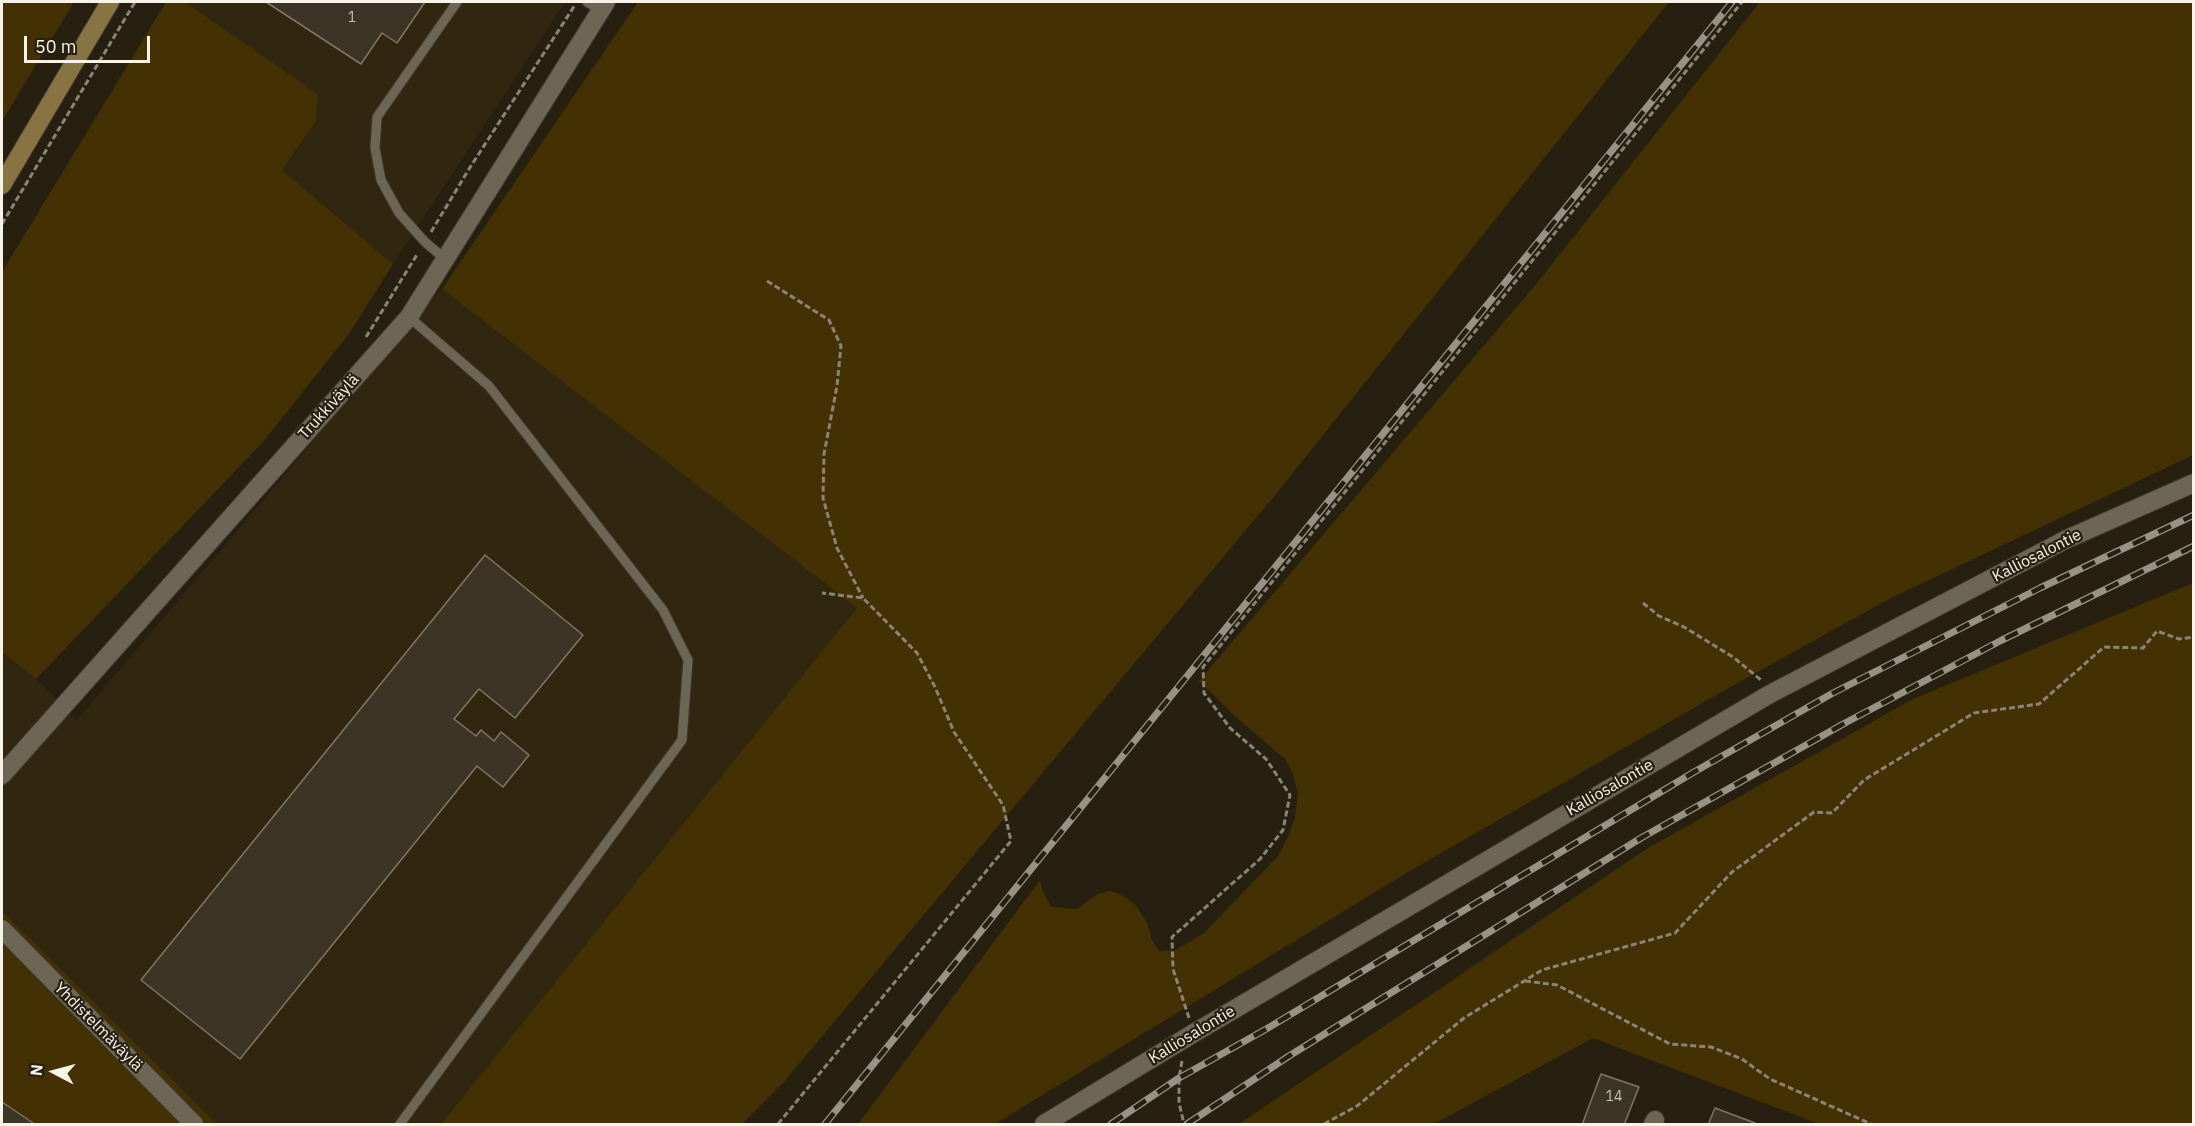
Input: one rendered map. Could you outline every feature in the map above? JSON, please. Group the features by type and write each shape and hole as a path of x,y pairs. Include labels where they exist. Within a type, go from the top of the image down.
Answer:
{"street":[{"path":"2,185 110,2"},
{"name":"Trukkiväylä","path":"2,775 410,317 597,4"},
{"name":"Kalliosalontie","path":"1044,1125 1194,1033 1770,694 2067,539 2193,483"},
{"name":"Yhdistelmäväylä","path":"2,929 194,1125"}],"lane":[{"path":"445,259 425,242 399,213 381,180 375,148 377,117 457,2"},
{"path":"400,1125 682,740 688,660 663,610 489,386 410,317"}],"path":[{"path":"2,224 135,2"},
{"path":"366,338 469,169 577,2"},
{"path":"1184,1125 1179,1103 1179,1078 1181,1062 1194,1033 1173,969 1172,937 1260,859 1283,830 1290,795 1266,759 1230,728 1204,693 1203,668 1742,2"},
{"path":"767,281 829,320 841,346 837,386 824,453 823,498 837,548 863,598 917,653 935,687 954,732 1003,805 1011,841 778,1125"},
{"path":"822,593 863,598"},
{"path":"1643,603 1659,616 1684,627 1733,657 1760,678 1770,694"},
{"path":"1324,1125 1357,1106 1464,1018 1542,970 1675,933 1732,872 1814,812 1832,813 1864,780 1974,713 2039,704 2104,647 2143,648 2157,631 2179,639 2193,637"},
{"path":"1525,981 1557,985 1670,1044 1711,1047 1742,1059 1770,1079 1871,1125"}],"shaded area":[{"path":"2,2 74,2 2,121"},
{"path":"166,2 185,2 318,94 316,121 282,170 393,264 349,334 263,442 36,679 2,652 2,272"},
{"path":"185,2 565,2 393,264 282,170 316,121 318,94"},
{"path":"638,2 1669,2 1276,494 783,1083 742,1124 441,1124 857,608 442,289"},
{"path":"1760,2 2193,2 2193,455 1891,598 1732,686 1408,872 995,1124 858,1124 1040,880 1051,907 1077,909 1098,894 1110,891 1119,894 1135,904 1147,923 1152,940 1159,951 1176,950 1204,933 1278,856 1295,817 1298,794 1293,774 1285,759 1236,717 1199,681 1537,283"},
{"path":"442,289 857,608 441,1124 217,1124 2,911 2,652 36,679 77,720"},
{"path":"2193,583 2193,1124 1819,1124 1593,1038 1434,1124 1239,1124 1648,848 1913,699"},
{"path":"2,911 217,1124 2,1124"}],"building":[{"path":"266,2 425,2 397,43 382,33 361,64"},
{"path":"485,555 583,635 515,718 479,689 454,719 476,736 481,730 494,741 501,732 529,755 503,787 477,766 240,1059 141,980"},
{"path":"1601,1074 1639,1087 1624,1125 1582,1125"},
{"path":"2,1102 36,1125 2,1125"},
{"path":"1715,1108 1755,1123 1755,1125 1708,1125"}],"railway":[{"path":"825,1124 1732,2"},
{"path":"1111,1124 1179,1078 1268,1028 1694,772 1833,693 2040,588 2194,515"},
{"path":"1187,1124 1289,1056 1641,838 1845,723 2000,641 2194,546"}]}
